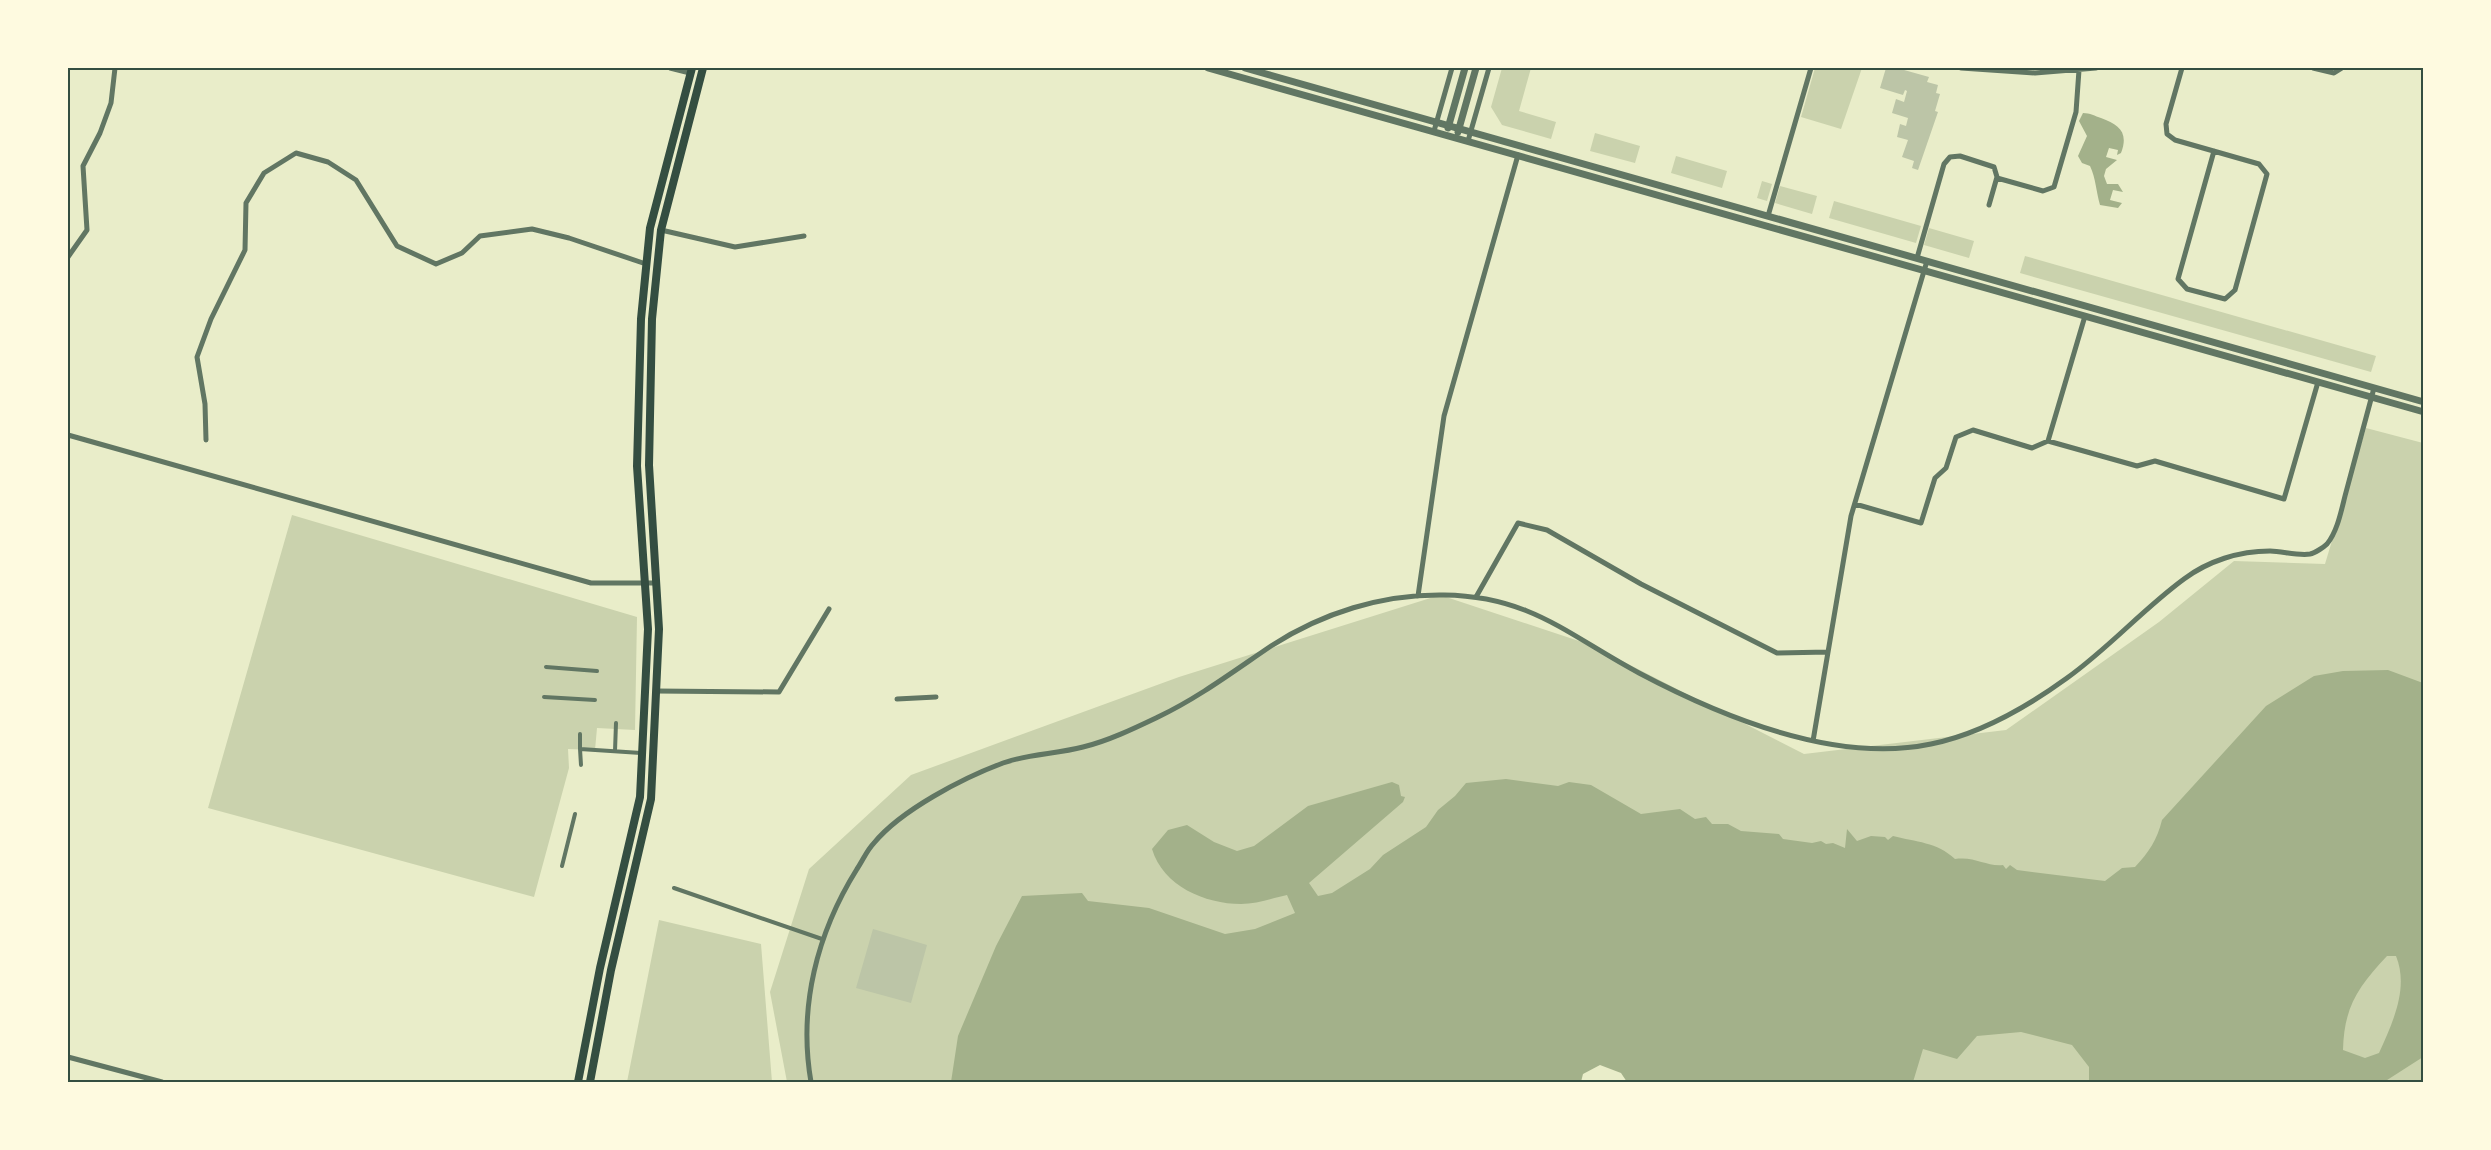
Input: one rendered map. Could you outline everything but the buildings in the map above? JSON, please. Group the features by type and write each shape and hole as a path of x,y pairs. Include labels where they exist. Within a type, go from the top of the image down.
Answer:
{"main road":[{"path":"590,1083 611,970 651,799 659,629 649,465 652,319 661,230 703,68"},
{"path":"578,1083 600,968 640,797 648,629 637,466 641,319 650,228 691,70"}],"street":[{"path":"68,257 87,230 83,166 100,134 111,103 115,68"},
{"path":"670,68 691,70"},
{"path":"1208,68 2424,412"},
{"path":"1245,68 2424,402"},
{"path":"1434,131 1452,68"},
{"path":"1446,134 1465,68"},
{"path":"1456,137 1476,68"},
{"path":"1468,141 1489,68"},
{"path":"1768,216 1811,68"},
{"path":"1961,68 2018,73 2096,68"},
{"path":"2182,68 2166,124 2167,134 2175,140 2214,151 2259,164 2267,174 2235,290 2225,299 2187,289 2178,279 2214,151"},
{"path":"2313,68 2334,73 2342,68"},
{"path":"1997,178 2041,191 2054,187 2076,112 2079,70"},
{"path":"206,440 205,404 197,357 211,319 245,250 246,203 264,173 296,153 328,162 356,180 397,246 436,264 462,253 480,237 532,229 569,238 646,264"},
{"path":"1418,596 1444,416 1518,155"},
{"path":"1917,258 1947,160 1960,156 1988,164 1995,170 1997,178 1989,205"},
{"path":"661,230 735,247 804,236"},
{"path":"1813,741 1855,504 1927,261"},
{"path":"2049,441 2085,316"},
{"path":"1855,504 1921,523 1935,478 1946,468 1956,437 1972,430 2032,448 2049,441 2137,466 2156,461 2284,500 2318,382"},
{"path":"811,1083 808,1063 808,1016 811,979 822,939 841,894 874,842 944,790 1010,760 1088,747 1161,715 1195,697 1276,643 1347,609 1384,599 1440,594 1476,597 1537,613 1606,655 1674,691 1739,717 1813,741 1862,749 1930,745 1999,720 2064,680 2102,651 2181,581 2205,565 2233,555 2264,551 2311,554 2325,547 2340,513 2366,428 2374,388"},
{"path":"68,435 591,583 655,583"},
{"path":"1476,597 1518,523 1547,530 1641,584 1777,653 1828,652"},
{"path":"656,691 779,692 829,609"},
{"path":"546,667 597,671"},
{"path":"544,697 595,700"},
{"path":"897,699 936,697"},
{"path":"615,751 616,723"},
{"path":"580,734 580,765"},
{"path":"580,749 642,753"},
{"path":"562,866 575,814"},
{"path":"674,888 822,939"},
{"path":"68,1058 162,1083"}],"shaded area":[{"path":"1502,68 1531,68 1519,111 1556,122 1551,139 1502,125 1491,107"},
{"path":"1815,68 1862,68 1841,129 1801,117"},
{"path":"2083,113 2113,123 2123,135 2121,153 2117,155 2118,150 2109,148 2106,157 2117,160 2106,169 2104,176 2107,184 2118,184 2123,192 2113,190 2110,200 2122,203 2118,208 2100,205 2090,166 2082,163 2078,156 2087,136 2079,121"},
{"path":"1595,133 1640,146 1635,163 1590,151"},
{"path":"1676,156 1727,171 1722,188 1671,173"},
{"path":"1762,181 1772,184 1767,201 1757,198"},
{"path":"1780,186 1817,196 1812,214 1775,203"},
{"path":"1834,201 1921,226 1916,243 1829,218"},
{"path":"1929,228 1974,241 1969,258 1924,245"},
{"path":"2025,256 2376,356 2371,372 2020,273"},
{"path":"2366,428 2423,443 2423,1082 787,1082 770,992 809,869 911,775 1179,677 1440,595 1591,645 1804,754 2006,730 2159,622 2234,561 2325,564"},
{"path":"292,515 637,617 635,730 597,728 595,750 568,749 569,768 534,897 208,808"},
{"path":"2388,670 2423,683 2423,1057 2384,1082 2089,1082 2089,1067 2072,1045 2021,1032 1977,1036 1957,1059 1923,1049 1913,1082 951,1082 958,1036 996,946 1022,896 1082,893 1088,901 1149,908 1225,934 1255,929 1295,913 1287,895 1258,902 1227,903 1200,896 1176,883 1165,873 1152,849 1168,830 1187,825 1214,842 1237,851 1254,846 1308,806 1392,782 1399,785 1401,796 1405,797 1403,802 1309,883 1318,896 1332,893 1370,869 1383,855 1426,827 1438,810 1466,783 1506,779 1558,786 1569,782 1591,785 1641,814 1680,809 1695,819 1706,817 1712,824 1728,824 1741,831 1779,834 1783,839 1812,843 1821,841 1845,848 1847,829 1857,841 1871,836 1885,837 1888,840 1893,836 1934,846 1955,859 1962,858 2003,865 2006,869 2010,865 2017,870 2105,881 2122,868 2135,867 2152,845 2162,820 2266,706 2314,676 2343,671","holes":["2387,956 2396,956 2401,980 2398,1005 2379,1053 2365,1058 2343,1050 2346,1022 2354,998"]},
{"path":"659,920 761,944 772,1082 627,1082"}],"pier":[{"path":"1600,1065 1621,1073 1627,1082 1603,1080 1581,1082 1583,1074"}]}
